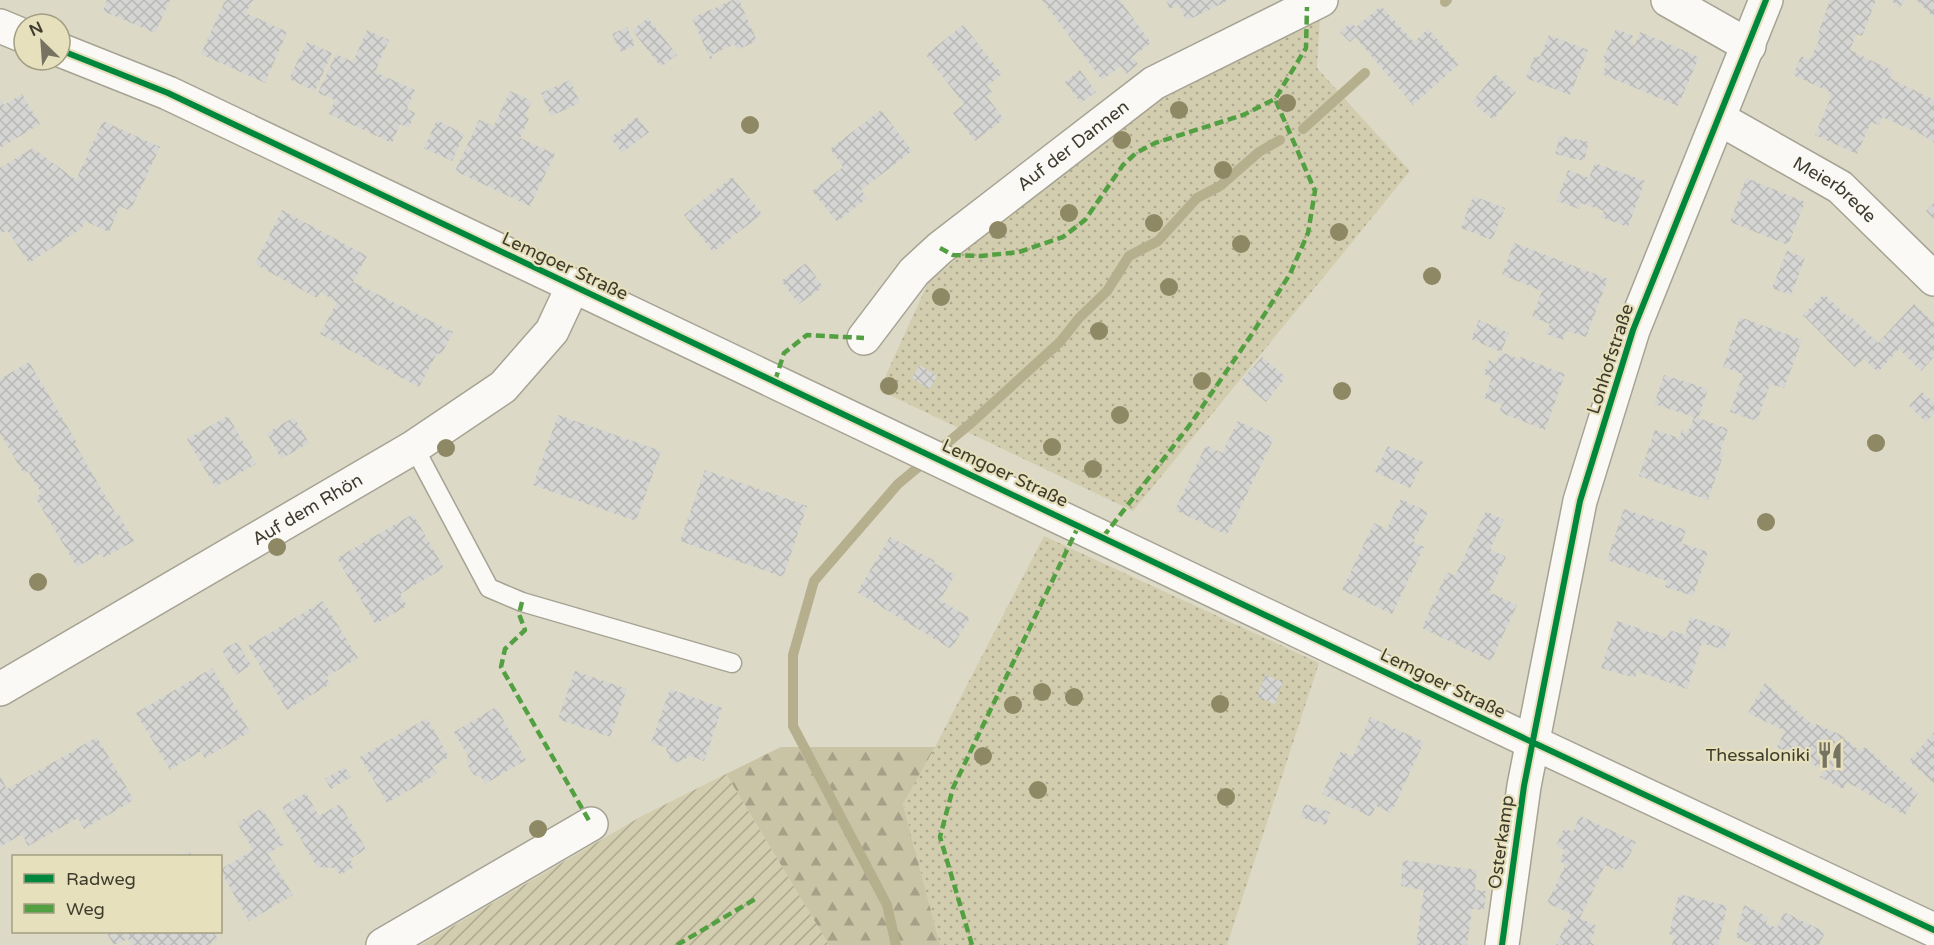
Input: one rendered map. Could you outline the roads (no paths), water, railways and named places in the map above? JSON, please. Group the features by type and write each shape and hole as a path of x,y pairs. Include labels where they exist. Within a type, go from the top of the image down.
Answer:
{"street":[{"name":"Auf der Dannen","path":"864,338 914,272 940,248 1154,83 1321,0"},
{"path":"1668,0 1749,46"},
{"name":"Lohhofstraße","path":"1534,743 1580,501 1633,330 1720,119 1766,0"},
{"name":"Lemgoer Straße","path":"72,55 168,93 1534,743 1934,929"},
{"name":"Meierbrede","path":"1720,119 1840,188 1934,279"},
{"name":"Auf dem Rhön","path":"0,689 414,447 503,387 552,331 573,286"},
{"name":"Osterkamp","path":"1502,945 1524,786 1534,743"},
{"path":"382,945 591,824"}],"lane":[{"path":"414,447 489,588 522,602 732,663"}],"waterway":[{"path":"1303,129 1365,73"},
{"path":"896,945 887,905 793,726 793,655 814,581 898,484 970,424 1060,342 1079,318 1107,291 1129,256 1158,241 1197,198 1220,186 1259,152 1280,140"}],"place":[{"name":"Thessaloniki","path":"1830,755"}]}
